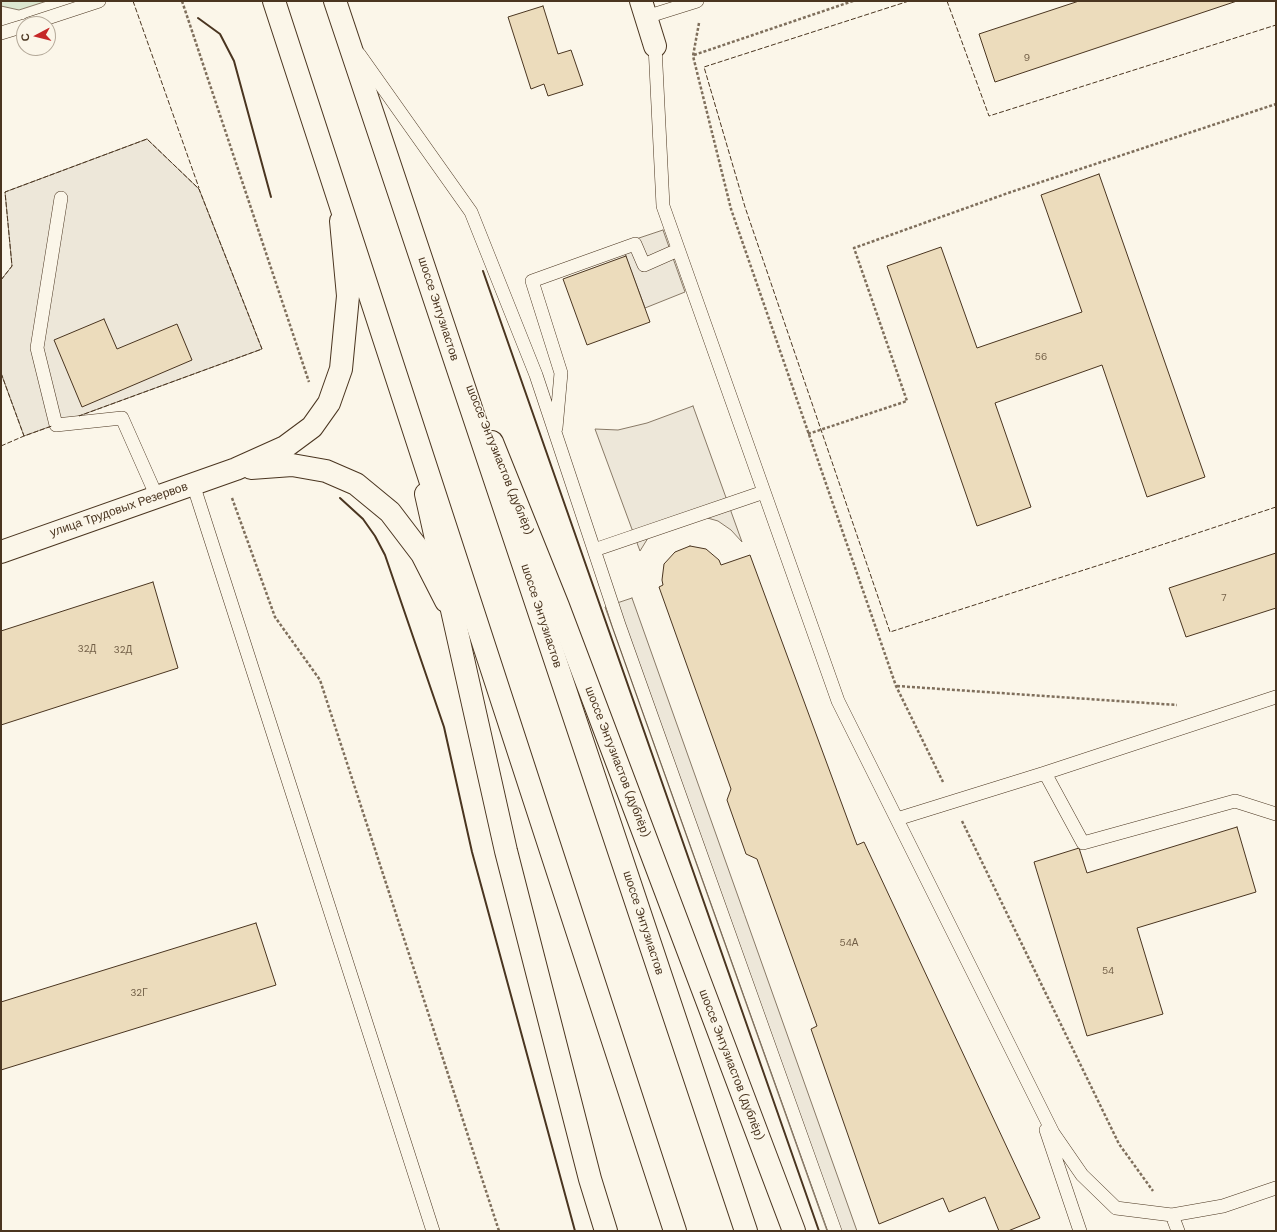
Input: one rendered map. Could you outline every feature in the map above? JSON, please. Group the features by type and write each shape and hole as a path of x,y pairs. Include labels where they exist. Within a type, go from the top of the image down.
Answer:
{"main road":[{"path":"274,1 676,1231"},
{"name":"шоссе Энтузиастов","path":"335,1 746,1231"},
{"path":"644,9 655,46"},
{"name":"улица Трудовых Резервов","path":"1,552 230,471 285,447 312,427 329,403 341,369 348,296 338,198"},
{"name":"шоссе Энтузиастов (дублёр)","path":"433,296 558,606 794,1231"},
{"path":"406,402 506,851 590,1179 606,1231"},
{"name":"улица Трудовых Резервов","path":"230,471 292,465 326,471 356,484 390,512 422,554 453,614"}],"lane":[{"path":"54,16 99,1"},
{"path":"644,9 696,1"},
{"path":"1,33 16,28"},
{"path":"347,37 471,212 536,375 625,640 835,1231"},
{"path":"655,46 663,206 838,701 1053,1132 1082,1175 1116,1208 1172,1215 1223,1206 1276,1188"},
{"path":"61,198 37,348 56,425 122,418 157,497"},
{"path":"555,433 561,372 532,282 635,244 644,265 678,250"},
{"path":"193,484 433,1231"},
{"path":"594,550 764,492"},
{"path":"897,819 1045,773 1276,697"},
{"path":"1045,773 1083,843 1235,801 1276,814"},
{"path":"1033,1093 1080,1231"},
{"path":"1172,1215 1178,1231"}],"path":[{"path":"182,1 310,387"},
{"path":"693,56 853,1"},
{"path":"700,17 693,56 731,209 896,686 1119,1144 1172,1215"},
{"path":"808,434 907,401 854,248 1011,192 1276,104"},
{"path":"230,471 275,617 320,680 499,1231"},
{"path":"896,686 1179,706"}],"green space":[{"path":"1,1 47,1 19,10 1,6"}],"shaded area":[{"path":"147,139 199,189 262,349 24,436 1,373 1,280 12,266 5,192"},
{"path":"663,230 685,292 645,308 621,244"},
{"path":"693,406 742,542 731,530 718,521 704,517 648,538 640,551 595,429 618,430 647,423"},
{"path":"632,598 857,1231 827,1231 605,607"}],"building":[{"path":"1079,1 1237,1 995,82 979,34"},
{"path":"543,6 558,54 571,50 583,85 548,96 544,84 531,89 508,17"},
{"path":"1099,174 1205,477 1147,497 1102,365 995,403 1031,507 977,526 887,266 941,247 977,348 1082,312 1041,195"},
{"path":"626,256 650,322 587,345 563,279"},
{"path":"104,319 117,349 177,324 192,360 82,407 54,340"},
{"path":"690,546 706,549 719,560 721,565 750,555 857,845 864,842 1040,1218 1008,1231 999,1231 985,1197 949,1212 943,1198 879,1224 811,1029 817,1026 757,859 746,854 727,800 731,789 659,587 663,585 662,580 664,564 675,552"},
{"path":"1276,553 1276,608 1186,637 1169,588"},
{"path":"153,582 178,668 1,725 1,631"},
{"path":"1237,827 1256,892 1137,928 1163,1014 1087,1036 1034,862 1079,848 1087,873"},
{"path":"256,923 276,985 1,1070 1,1002"}],"fence":[{"path":"133,1 199,188"},
{"path":"909,1 704,67 745,207 890,632 1276,507"},
{"path":"947,1 989,116 1276,25"},
{"path":"1,280 12,266 5,192 147,139 199,189 262,349 79,416"},
{"path":"1,373 24,436 52,426"},
{"path":"1,446 24,436"}],"wall":[{"path":"198,18 220,34 234,61 271,197"},
{"path":"483,271 819,1231"},
{"path":"340,498 363,519 375,536 385,555 444,727 472,852 575,1231"}]}
